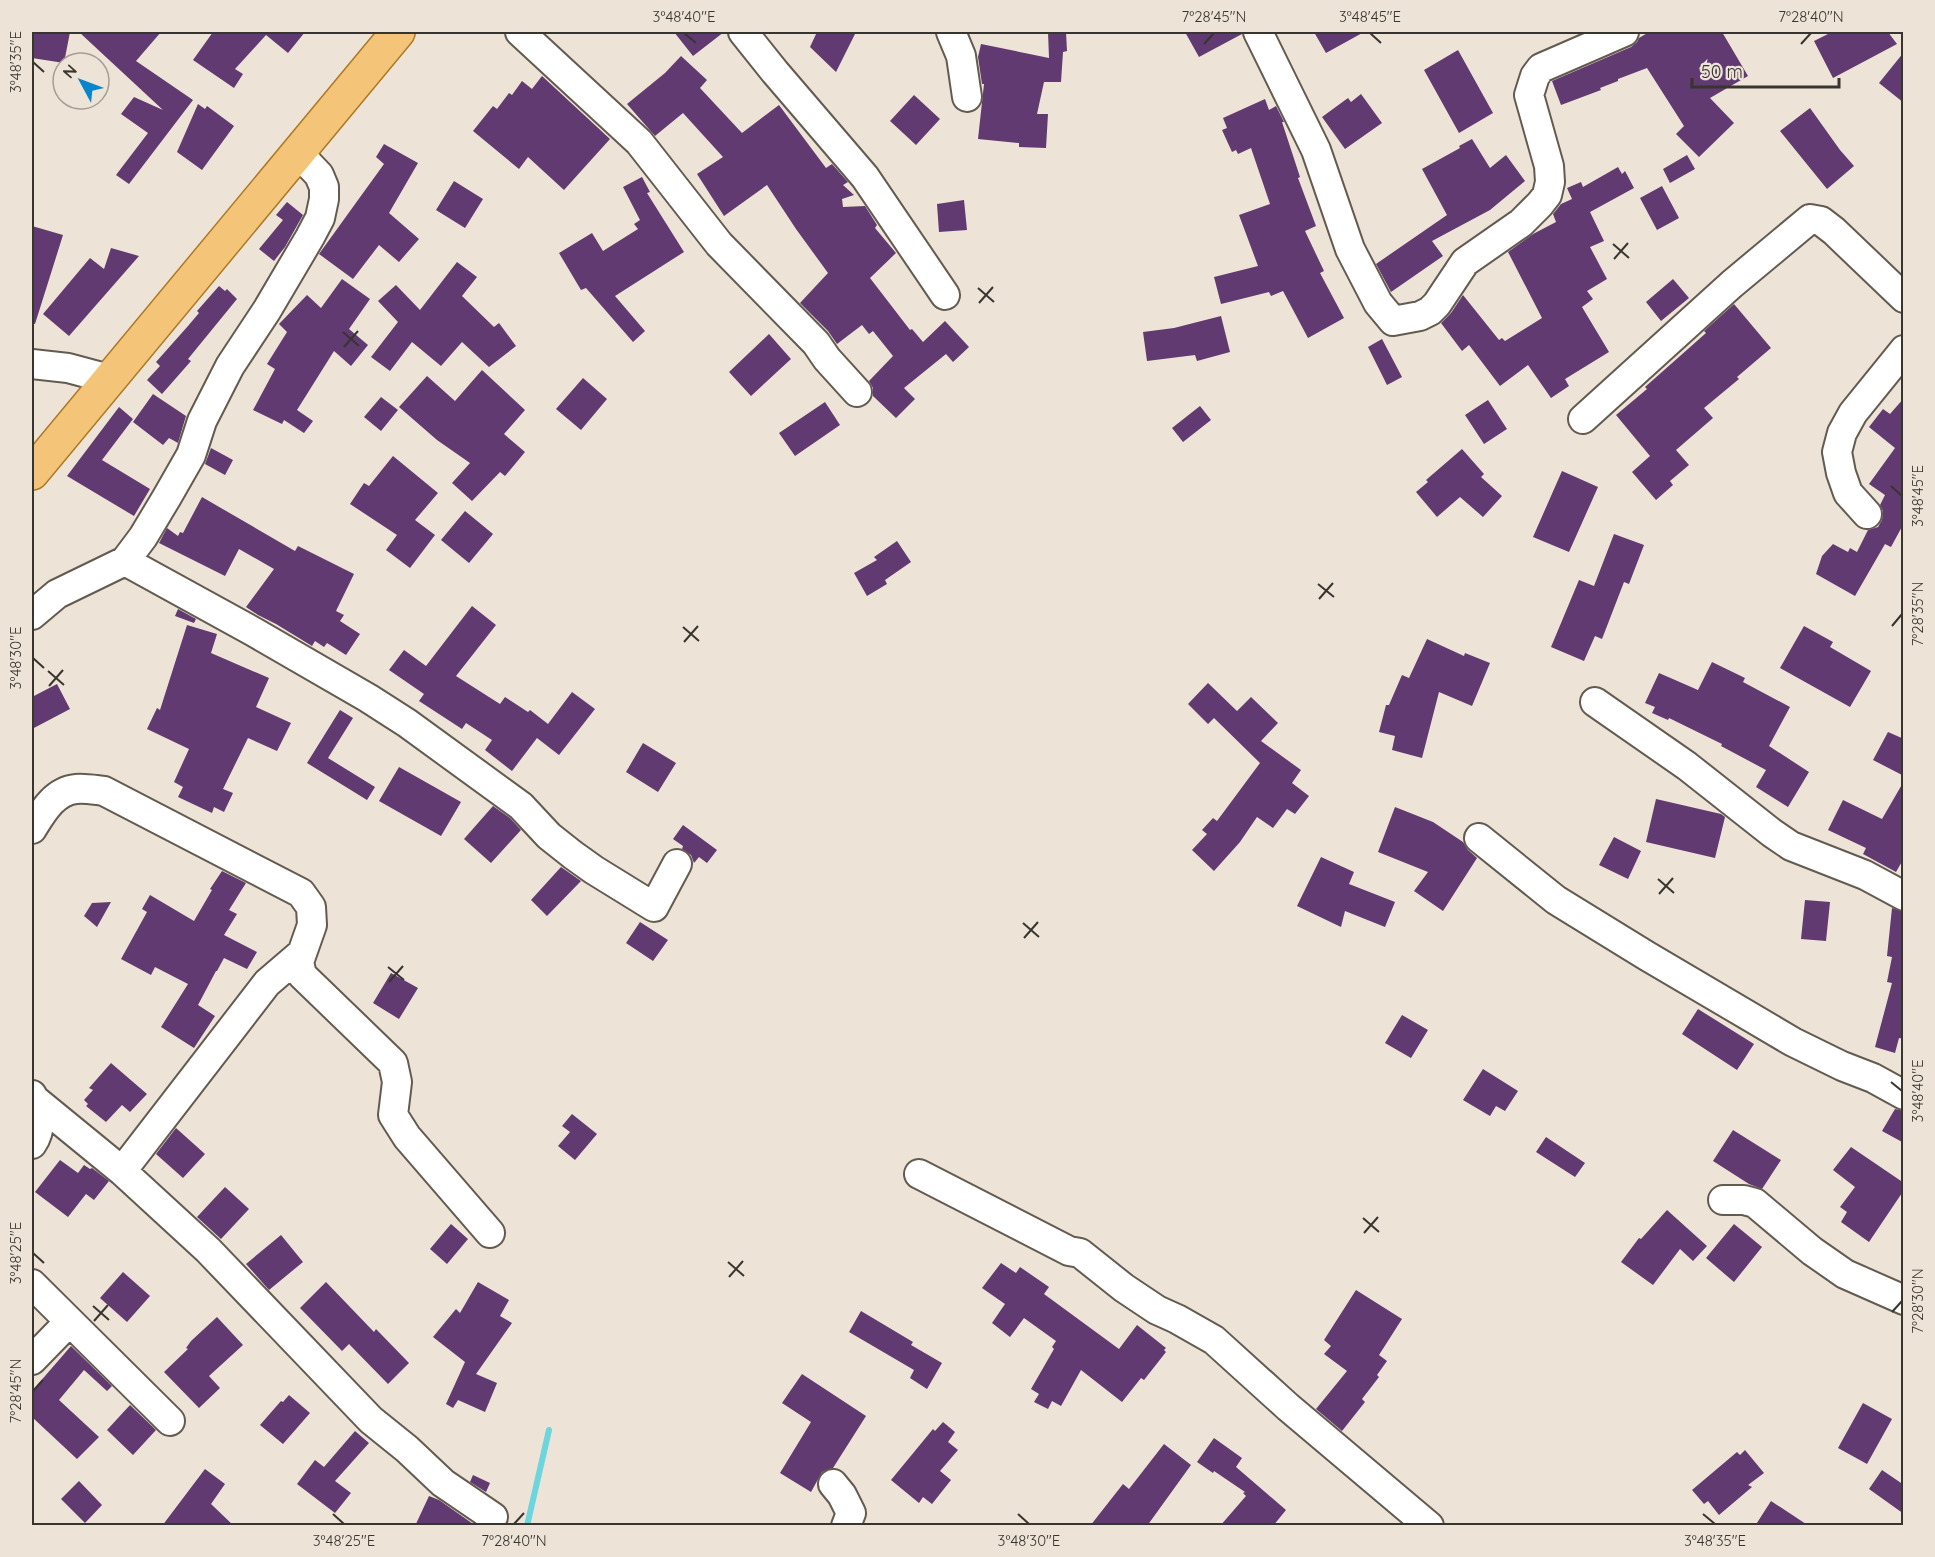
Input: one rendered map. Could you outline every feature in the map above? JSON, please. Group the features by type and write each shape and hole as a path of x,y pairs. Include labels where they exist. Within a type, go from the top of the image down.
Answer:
{"main road":[{"path":"32,473 399,32"}],"street":[{"path":"520,32 639,142 719,244 816,343 827,359 857,392"},
{"path":"743,32 865,177 945,295"},
{"path":"951,32 961,56 967,97"},
{"path":"1258,32 1316,150 1350,249 1377,303 1389,318 1400,321 1430,311 1465,262 1521,223 1547,195 1550,166 1529,95 1535,76 1541,68 1624,32"},
{"path":"32,615 57,594 126,561 143,537 191,455 202,421 230,366 267,310 320,218 324,187 320,175 298,153"},
{"path":"1583,419 1732,284 1810,219 1821,220 1904,298"},
{"path":"1867,514 1848,493 1837,452 1842,433 1853,413 1904,350"},
{"path":"32,364 68,368 109,379"},
{"path":"126,561 263,637 407,723 521,806 549,836 587,865 654,907 677,864"},
{"path":"1595,702 1687,766 1791,846 1865,875 1904,896"},
{"path":"32,829 49,802 66,791 77,789 104,791 301,893 311,907 312,925 298,962 302,975 393,1063 397,1082 393,1115 407,1137 490,1233"},
{"path":"1479,838 1556,900 1637,949 1793,1042 1873,1078 1904,1095"},
{"path":"122,1171 267,983 302,953"},
{"path":"33,1097 122,1171 208,1250 371,1420 407,1449 444,1484 493,1517"},
{"path":"32,1144 40,1119 33,1097"},
{"path":"919,1174 1069,1251 1080,1253 1115,1282 1157,1310 1178,1319 1214,1340 1288,1407 1429,1526"},
{"path":"1723,1200 1744,1200 1755,1203 1812,1251 1845,1274 1904,1300"},
{"path":"32,1284 170,1421"},
{"path":"32,1360 69,1322"},
{"path":"832,1484 843,1495 851,1513 846,1526"}],"building":[{"path":"32,32 70,32 66,51 51,51 51,61 32,58"},
{"path":"79,32 161,32 136,61 193,100 129,184 116,175 148,133 121,114 134,97 163,110 111,62 111,51 99,51"},
{"path":"213,32 305,32 288,53 266,35 235,69 243,74 234,88 193,60"},
{"path":"674,32 724,32 693,56"},
{"path":"817,32 856,32 836,72 810,47"},
{"path":"1048,32 1066,32 1067,51 1063,52 1061,82 1044,82 1037,114 1048,114 1046,148 1019,147 1019,143 978,139 984,84 982,84 978,57 981,44 1049,58"},
{"path":"1185,32 1242,32 1242,34 1199,57"},
{"path":"1314,32 1364,32 1326,53"},
{"path":"1649,32 1722,32 1748,76 1710,98 1734,123 1699,157 1676,134 1684,126 1647,68 1618,79 1600,88 1601,90 1561,105 1552,81 1631,47"},
{"path":"1832,32 1888,32 1897,44 1833,78 1814,41"},
{"path":"1458,50 1493,113 1459,133 1424,70"},
{"path":"1904,52 1904,103 1879,83"},
{"path":"681,56 707,80 700,88 742,133 779,105 826,168 832,164 848,182 843,185 854,195 842,199 843,207 865,206 877,225 875,228 896,253 870,278 910,330 912,329 923,342 945,321 969,347 953,362 946,354 904,388 915,399 896,418 873,396 873,388 869,381 893,356 873,331 869,334 862,325 837,344 828,331 800,303 828,273 767,185 724,216 697,174 723,157 683,113 655,136 627,104 665,73"},
{"path":"542,76 610,139 564,190 528,157 519,169 473,131 493,106 497,109 509,93 512,95 522,81 532,89"},
{"path":"1361,94 1382,123 1345,149 1322,117 1348,98 1351,102"},
{"path":"914,95 940,119 916,145 890,121"},
{"path":"1265,99 1269,110 1276,106 1284,122 1282,122 1300,177 1298,178 1316,226 1305,231 1324,271 1320,273 1344,318 1308,338 1283,291 1271,296 1269,292 1221,304 1214,277 1258,266 1239,215 1270,204 1251,148 1238,154 1236,150 1232,152 1222,130 1227,128 1223,118"},
{"path":"198,104 205,109 207,106 234,126 202,170 177,152"},
{"path":"1810,108 1854,166 1827,189 1780,131"},
{"path":"1472,139 1490,168 1506,155 1525,181 1490,210 1432,241 1443,256 1391,292 1376,264 1447,215 1422,169"},
{"path":"384,144 418,163 389,213 419,239 399,262 379,245 353,279 319,254 384,164 376,157"},
{"path":"1687,155 1695,169 1670,183 1663,169"},
{"path":"1618,167 1622,174 1625,171 1634,188 1590,212 1604,241 1590,247 1607,279 1587,291 1593,299 1582,307 1609,352 1565,379 1569,386 1551,398 1528,365 1500,386 1469,345 1462,351 1441,323 1463,295 1499,340 1502,338 1505,341 1542,318 1508,252 1533,234 1556,222 1553,214 1561,204 1572,199 1567,188 1581,182 1583,187"},
{"path":"642,177 650,192 647,193 684,252 615,296 645,331 633,342 586,288 581,290 559,253 592,233 603,251 638,229 634,224 640,220 623,187"},
{"path":"454,181 483,199 465,228 436,210"},
{"path":"1662,186 1679,218 1657,230 1640,198"},
{"path":"964,200 967,230 939,232 937,204"},
{"path":"287,202 303,215 285,247 274,261 259,249 283,220 276,215"},
{"path":"32,226 63,235 35,324 32,323"},
{"path":"111,248 139,256 69,336 43,314 90,258 104,269"},
{"path":"457,262 477,277 462,296 494,327 499,323 516,346 489,367 462,342 441,366 412,342 390,371 371,357 398,322 378,301 396,285 420,310"},
{"path":"342,279 370,299 349,329 368,345 351,366 334,351 297,410 313,421 304,433 284,420 282,424 253,410 275,369 267,364 287,332 279,324 307,295 321,308"},
{"path":"1673,279 1689,298 1661,321 1646,302"},
{"path":"219,286 225,291 227,289 237,299 188,359 191,361 162,394 147,380 160,366 156,362 199,313 197,311"},
{"path":"1734,304 1771,348 1704,408 1713,418 1676,450 1689,465 1670,481 1673,485 1656,500 1632,472 1650,456 1616,415 1647,389 1645,387 1706,333 1704,331"},
{"path":"1221,316 1230,352 1197,361 1195,355 1147,361 1143,332 1174,328"},
{"path":"769,334 791,359 751,396 729,372"},
{"path":"1382,339 1402,377 1387,385 1368,347"},
{"path":"482,370 525,410 504,434 525,452 505,476 500,472 472,501 452,483 470,463 437,440 399,407 427,376 455,401"},
{"path":"583,378 607,399 581,430 556,409"},
{"path":"153,394 186,416 178,443 169,438 163,445 133,422"},
{"path":"381,397 398,410 381,431 364,417"},
{"path":"1904,398 1904,523 1891,547 1885,544 1855,596 1816,574 1822,556 1833,544 1848,552 1850,548 1857,552 1868,530 1878,527 1882,520 1883,511 1880,505 1885,495 1869,484 1895,448 1869,427 1883,409 1890,414"},
{"path":"1488,400 1507,429 1484,444 1465,415"},
{"path":"825,402 840,425 795,456 779,433"},
{"path":"1200,406 1211,420 1183,442 1172,428"},
{"path":"119,407 133,419 102,460 150,489 134,516 67,476"},
{"path":"211,448 233,460 225,475 205,464"},
{"path":"1462,449 1484,474 1481,477 1502,496 1483,517 1460,497 1437,517 1416,492 1428,482 1426,480"},
{"path":"393,456 438,493 415,520 435,535 410,568 386,550 397,535 350,504 364,483 369,486"},
{"path":"1562,471 1598,487 1569,552 1533,537"},
{"path":"202,497 295,551 298,546 354,574 336,611 344,615 340,621 360,634 346,655 327,643 324,647 315,641 312,646 246,607 274,569 239,549 225,576 159,543 167,528 178,536 180,532 183,533"},
{"path":"465,511 493,534 469,563 441,540"},
{"path":"1614,534 1644,545 1629,584 1624,582 1602,639 1595,636 1584,661 1551,647 1579,580 1594,586"},
{"path":"897,541 911,562 885,580 887,584 867,596 854,573 877,560 874,557"},
{"path":"472,606 496,625 456,676 500,704 505,697 528,712 530,710 548,724 572,692 595,709 559,755 537,738 512,771 485,750 492,740 466,723 462,729 419,701 424,694 389,670 404,650 426,666"},
{"path":"178,609 196,619 194,623 175,616"},
{"path":"187,625 217,634 211,653 269,678 256,707 291,723 277,751 248,738 223,789 233,793 224,812 214,807 212,813 178,797 183,787 174,782 189,749 147,729 157,708 160,710"},
{"path":"1804,626 1833,642 1830,647 1871,671 1850,707 1780,668"},
{"path":"1427,639 1464,656 1465,653 1490,663 1472,706 1439,692 1422,758 1392,750 1395,736 1379,732 1386,705 1389,705 1402,675 1409,678"},
{"path":"1712,662 1745,678 1743,682 1790,707 1769,746 1809,772 1788,807 1756,787 1766,770 1721,746 1722,744 1669,718 1668,720 1652,713 1655,707 1645,703 1659,673 1698,690"},
{"path":"1208,683 1237,711 1251,697 1278,723 1261,741 1301,770 1292,783 1309,796 1295,814 1287,809 1273,828 1257,817 1240,842 1214,871 1192,850 1207,834 1202,830 1213,818 1217,821 1260,763 1214,718 1208,724 1188,704"},
{"path":"57,684 70,709 32,729 32,697"},
{"path":"340,710 353,718 328,758 375,787 367,800 307,763"},
{"path":"1888,732 1904,739 1904,776 1873,760"},
{"path":"643,743 676,763 658,792 626,772"},
{"path":"399,767 461,802 441,836 379,801"},
{"path":"1904,781 1904,858 1896,872 1863,854 1866,848 1828,830 1843,800 1882,819"},
{"path":"1656,799 1721,814 1725,817 1715,858 1646,842"},
{"path":"493,806 510,818 521,830 491,863 464,839"},
{"path":"1395,807 1433,822 1463,842 1477,858 1443,911 1414,891 1428,872 1378,852"},
{"path":"683,825 717,850 707,863 699,857 694,863 691,855 673,839"},
{"path":"1614,837 1641,851 1628,879 1599,865"},
{"path":"1321,857 1354,872 1349,884 1395,902 1385,927 1345,911 1341,927 1297,906"},
{"path":"561,867 581,881 547,916 531,900"},
{"path":"222,871 246,883 229,910 237,914 224,935 257,952 247,969 224,958 198,1005 215,1016 194,1048 161,1027 188,984 155,967 151,975 121,959 147,912 142,909 150,895 194,921"},
{"path":"1805,900 1830,902 1826,941 1801,939"},
{"path":"111,902 97,927 84,916 92,903"},
{"path":"1892,908 1904,912 1904,1039 1899,1038 1895,1053 1875,1047 1892,983 1887,982 1892,957 1887,956"},
{"path":"640,922 668,940 653,961 626,943"},
{"path":"391,973 418,988 399,1019 373,1003"},
{"path":"1698,1009 1754,1044 1737,1070 1682,1034"},
{"path":"1402,1015 1428,1030 1411,1058 1385,1043"},
{"path":"111,1063 147,1094 130,1112 122,1105 106,1122 86,1106 88,1104 84,1100 93,1090 89,1088"},
{"path":"1483,1069 1518,1091 1505,1111 1496,1106 1490,1116 1463,1100"},
{"path":"1895,1109 1904,1111 1904,1143 1882,1131"},
{"path":"572,1114 597,1134 575,1160 558,1146 570,1132 562,1126"},
{"path":"176,1128 205,1154 183,1178 156,1154"},
{"path":"1733,1130 1781,1160 1762,1189 1749,1184 1713,1161"},
{"path":"1546,1137 1585,1163 1575,1177 1536,1152"},
{"path":"1851,1147 1904,1183 1904,1190 1869,1242 1841,1222 1847,1212 1840,1207 1855,1187 1833,1170"},
{"path":"60,1160 78,1173 84,1165 92,1168 109,1181 94,1200 86,1194 68,1217 35,1192"},
{"path":"225,1187 249,1209 221,1239 197,1217"},
{"path":"1667,1210 1707,1246 1693,1261 1680,1249 1653,1285 1621,1262 1639,1238 1641,1239"},
{"path":"451,1224 468,1239 447,1264 430,1249"},
{"path":"1734,1224 1762,1247 1734,1282 1706,1258"},
{"path":"281,1235 303,1262 269,1290 246,1264"},
{"path":"1001,1263 1016,1273 1020,1267 1049,1287 1044,1294 1119,1349 1137,1325 1166,1348 1164,1350 1166,1352 1144,1380 1141,1378 1122,1402 1081,1370 1061,1406 1052,1401 1048,1409 1034,1402 1039,1394 1031,1389 1054,1349 1052,1347 1056,1341 1024,1318 1010,1337 992,1323 1005,1304 982,1288"},
{"path":"123,1272 150,1296 127,1322 100,1298"},
{"path":"326,1282 374,1332 376,1329 409,1363 388,1384 349,1344 342,1351 300,1308"},
{"path":"478,1282 509,1300 500,1316 512,1323 476,1374 497,1383 485,1412 458,1400 453,1408 446,1404 465,1362 433,1337 456,1309 460,1313"},
{"path":"1356,1290 1402,1319 1379,1355 1387,1361 1377,1375 1379,1377 1362,1399 1365,1402 1342,1431 1316,1409 1347,1371 1324,1354 1331,1346 1324,1340"},
{"path":"861,1311 913,1342 911,1345 942,1363 927,1389 910,1378 914,1370 849,1332"},
{"path":"217,1317 243,1345 209,1376 220,1388 199,1408 164,1372 188,1349 186,1348 191,1341"},
{"path":"71,1346 112,1386 107,1391 84,1370 59,1400 99,1437 77,1459 32,1417 32,1391"},
{"path":"802,1374 866,1416 833,1468 822,1472 811,1492 780,1473 811,1422 782,1403"},
{"path":"289,1395 310,1413 283,1444 260,1425"},
{"path":"1863,1403 1892,1419 1867,1464 1838,1448"},
{"path":"130,1405 156,1430 133,1455 107,1430"},
{"path":"943,1422 955,1432 948,1442 958,1450 940,1471 951,1480 932,1504 923,1497 919,1503 891,1480 933,1429 935,1431"},
{"path":"355,1431 369,1443 335,1481 351,1493 335,1513 297,1484 315,1460 324,1467"},
{"path":"1214,1438 1242,1458 1236,1467 1286,1510 1273,1526 1220,1526 1246,1496 1243,1493 1245,1492 1197,1462"},
{"path":"1164,1444 1191,1465 1147,1526 1090,1526 1123,1484 1129,1489"},
{"path":"1745,1450 1764,1473 1748,1485 1752,1487 1719,1515 1708,1501 1704,1504 1692,1490 1737,1452 1740,1455"},
{"path":"205,1469 225,1484 211,1504 234,1526 162,1526"},
{"path":"1882,1470 1904,1485 1904,1514 1869,1489"},
{"path":"473,1475 490,1483 486,1492 470,1482"},
{"path":"79,1481 102,1505 85,1523 61,1499"},
{"path":"429,1496 439,1500 476,1526 415,1526"},
{"path":"1771,1501 1809,1526 1755,1526"}],"waterway":[{"path":"527,1526 549,1430"}]}
